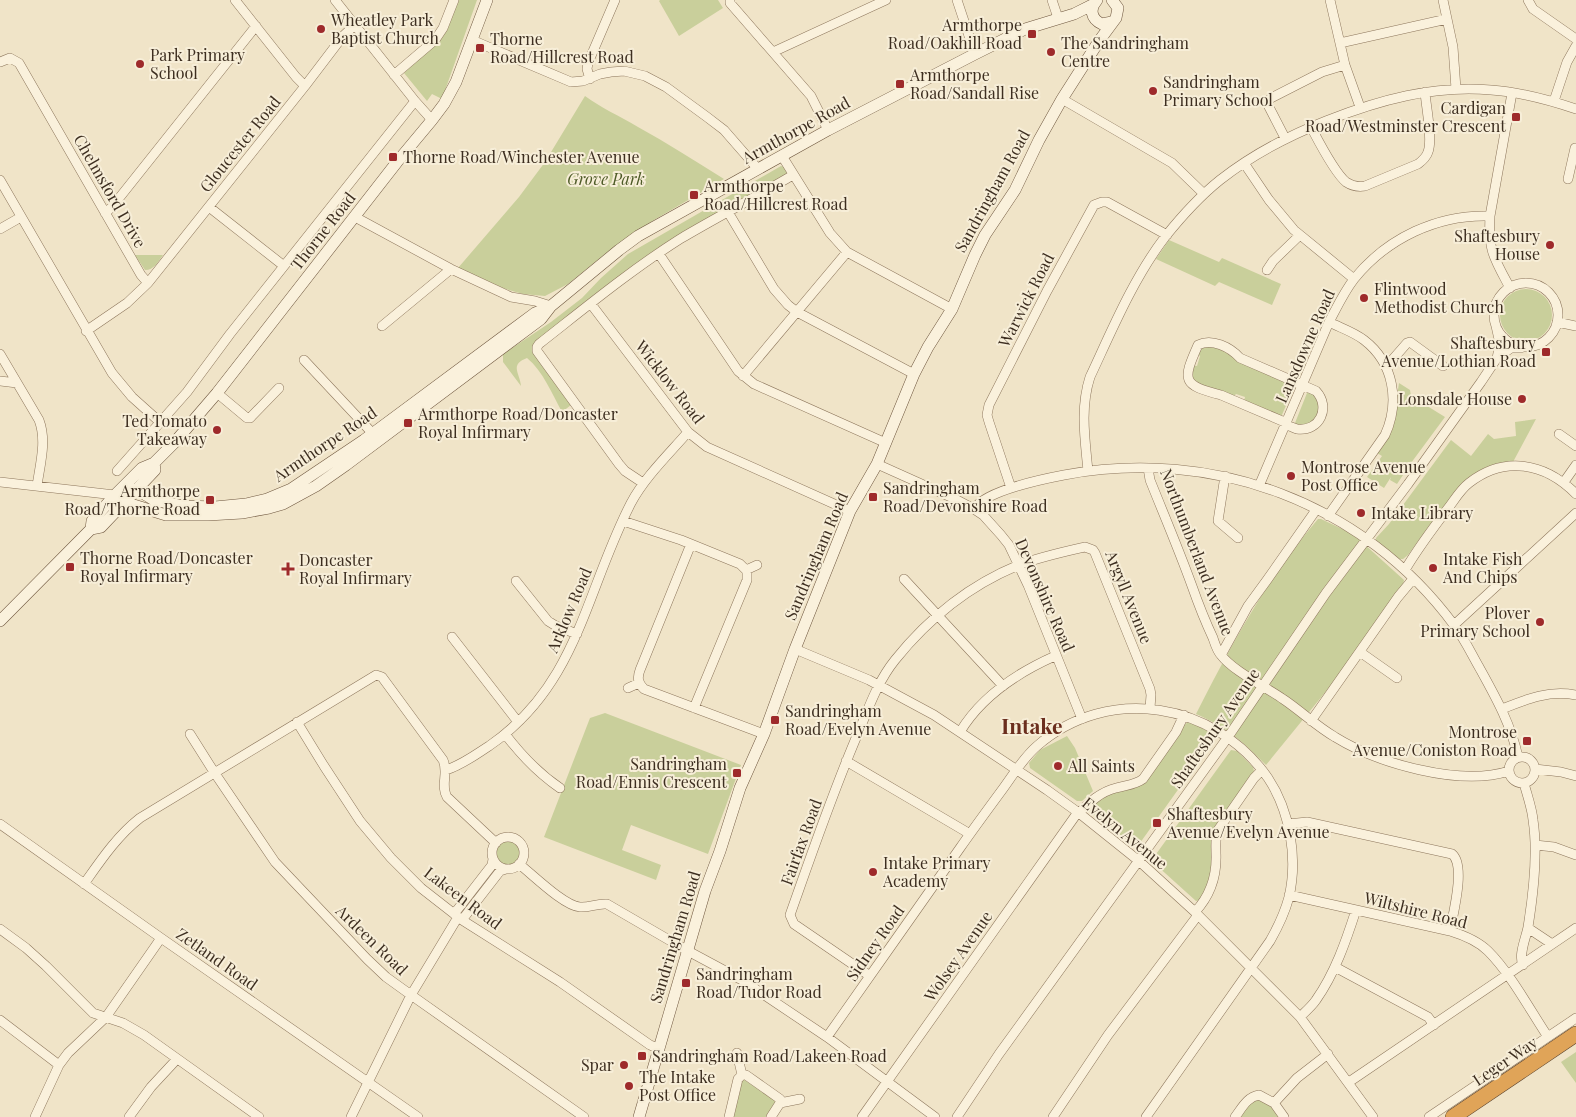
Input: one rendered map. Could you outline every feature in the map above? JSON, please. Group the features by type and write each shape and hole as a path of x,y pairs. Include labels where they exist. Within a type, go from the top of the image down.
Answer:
{"highway":[{"name":"Leger Way","path":"1453,1117 1576,1034"}],"street":[{"path":"235,0 305,86"},
{"path":"335,0 432,120"},
{"path":"394,75 435,40 443,28 454,0"},
{"name":"Thorne Road","path":"0,621 90,529 101,527 142,468 154,463 174,443 217,393 432,120 451,93 486,0"},
{"path":"590,79 587,69 588,63 615,0"},
{"path":"773,52 869,3 886,0"},
{"path":"957,0 975,54"},
{"path":"1052,0 1058,18"},
{"path":"1330,0 1346,65 1360,107"},
{"path":"1443,0 1453,47 1456,89"},
{"path":"1528,0 1533,9 1576,39"},
{"path":"730,2 811,96 828,130"},
{"path":"1096,2 1092,10 1097,21 1099,41"},
{"name":"Armthorpe Road","path":"120,499 166,514 216,515 242,513 282,504 316,486 376,437 541,319 551,306 638,236 828,130 975,54 1026,29 1074,14 1096,2"},
{"name":"Sandringham Road","path":"638,1117 705,891 740,788 764,734 795,649 850,511 877,464 914,374 928,347 952,309 974,255 1015,190 1039,140 1062,99 1116,18 1118,3"},
{"name":"Armthorpe Road","path":"1074,14 1108,24 1112,22"},
{"path":"1340,43 1447,19"},
{"name":"Gloucester Road","path":"148,283 343,36 355,25"},
{"path":"105,213 112,207 256,26"},
{"path":"472,40 571,82 590,79 600,74 624,71 645,76 666,88 724,130 758,169"},
{"path":"1554,102 1567,62 1576,46"},
{"name":"Chelmsford Drive","path":"0,62 10,58 19,63 141,275 148,283"},
{"path":"1285,138 1268,105 1270,98 1322,72 1346,65"},
{"path":"1088,471 1084,421 1088,383 1129,296 1151,257 1204,194 1221,179 1285,138 1360,107 1401,96 1456,89 1492,90 1554,102 1576,109"},
{"path":"1311,127 1326,156 1344,180 1352,185 1365,186 1424,160 1430,143 1425,92"},
{"path":"1510,288 1494,260 1489,234 1490,216 1512,93"},
{"path":"1062,99 1172,163 1204,194"},
{"name":"Thorne Road","path":"117,471 187,392 230,334 415,101"},
{"path":"1568,179 1574,161 1575,148"},
{"path":"782,156 830,233 847,252 952,309"},
{"path":"1244,163 1269,200 1300,235 1354,279"},
{"path":"643,483 625,471 619,464 537,351 537,347 659,254 696,230 793,175"},
{"path":"0,180 112,374 121,386 161,423"},
{"name":"Warwick Road","path":"1011,488 987,415 989,406 1047,291 1094,205 1107,202 1167,236"},
{"path":"209,207 284,266"},
{"path":"728,212 774,289 788,305 797,312 914,374"},
{"name":"Lansdowne Road","path":"1259,486 1329,322 1354,279 1381,252 1410,234 1449,219 1490,216"},
{"path":"0,229 21,217"},
{"path":"355,217 451,269 511,297 551,306"},
{"path":"1267,270 1273,261 1300,235"},
{"path":"743,376 847,252"},
{"path":"659,254 743,376 754,384 886,443"},
{"path":"382,326 451,269"},
{"path":"86,331 127,303 148,283"},
{"path":"1496,326 1500,334 1509,342 1532,347 1544,342 1554,331 1558,310 1554,300 1548,293 1541,287 1530,284 1515,285 1501,295 1496,305 1495,313 1496,326 1500,344 1497,358"},
{"name":"Wicklow Road","path":"591,304 688,432 708,447 850,511"},
{"path":"1328,516 1378,447 1389,426 1392,413 1393,391 1386,367 1380,356 1364,340 1329,322"},
{"path":"1557,322 1576,326"},
{"path":"1208,341 1233,351 1240,358 1303,385 1316,391 1323,402 1324,408 1319,420 1314,425 1298,429 1221,395 1212,394 1192,385 1188,379 1187,372 1198,345 1208,341"},
{"path":"1386,367 1410,342 1443,366"},
{"name":"Shaftesbury Avenue","path":"957,1117 1120,884 1139,861 1228,737 1326,593 1408,484 1497,358 1511,348 1525,347"},
{"path":"0,354 42,427 44,436 37,486"},
{"path":"304,360 376,437"},
{"path":"0,381 17,383"},
{"path":"217,393 247,418 250,418 279,388"},
{"name":"Arklow Road","path":"446,770 465,762 505,734 543,696 563,665 632,502 643,483 688,432"},
{"path":"1559,434 1576,446"},
{"name":"Armthorpe Road","path":"136,489 154,500 182,506 215,507 267,500 291,489 376,437"},
{"name":"Thorne Road","path":"120,499 136,489 155,470 154,463"},
{"name":"Devonshire Road","path":"877,464 974,509 988,520 1001,535 1009,545 1019,565 1082,719"},
{"path":"1564,482 1576,465"},
{"path":"1404,570 1418,548 1466,485 1479,476 1506,466 1521,466 1545,471 1564,482 1576,494"},
{"path":"974,509 981,501 1011,488 1088,471 1118,468 1191,470 1225,476 1296,500 1328,516 1367,540 1413,578 1454,625 1502,709 1510,726 1518,757"},
{"name":"Northumberland Avenue","path":"1148,468 1150,480 1205,620 1221,655 1230,663 1263,687 1284,699 1333,736 1356,750 1390,762 1433,772 1472,777 1508,771"},
{"path":"1225,476 1218,521 1238,538"},
{"path":"0,482 120,499"},
{"path":"1221,655 1248,606 1316,510"},
{"path":"1454,625 1576,513"},
{"path":"623,521 691,544 740,564 748,575 694,708"},
{"path":"691,544 640,670 638,676 639,683 644,689 764,734"},
{"name":"Argyll Avenue","path":"879,685 894,661 938,614 956,600 984,582 1019,565 1085,547 1093,550 1150,689 1150,708"},
{"path":"746,570 757,565"},
{"path":"1311,720 1413,578"},
{"path":"904,579 1003,686"},
{"path":"516,581 548,620 556,626 577,634"},
{"path":"452,636 518,722"},
{"name":"Evelyn Avenue","path":"795,649 879,685 934,715 1017,769 1078,813 1139,861 1196,913 1300,1017 1373,1117"},
{"path":"1360,652 1397,678"},
{"path":"960,732 966,722 979,708 1003,686 1035,665 1055,656"},
{"path":"84,884 115,841 128,827 140,818 372,676 379,676 443,760 446,770 443,788 447,797 496,843"},
{"path":"628,688 639,683"},
{"name":"Fairfax Road","path":"870,976 794,924 790,915 846,761 879,685"},
{"path":"1502,709 1532,697 1558,693 1576,695"},
{"name":"Sidney Road","path":"827,1037 970,834 1017,769 1036,747 1063,728 1103,712 1150,708 1184,715 1208,724 1245,750 1276,791 1288,824 1292,857 1289,895 1280,922 1270,941 1146,1117"},
{"name":"Wolsey Avenue","path":"862,1117 1078,813 1100,794 1138,782 1143,778 1176,732 1184,715"},
{"name":"Lakeen Road","path":"297,722 346,800 371,835 421,888 458,917 560,982 650,1045 658,1048"},
{"name":"Ardeen Road","path":"190,734 275,862 367,959 386,977 584,1117"},
{"path":"505,734 520,754 544,777 560,788"},
{"path":"1523,756 1530,759 1534,764 1535,769 1532,778 1524,783 1514,780 1508,771 1511,761 1518,757 1523,756"},
{"path":"846,761 970,834"},
{"path":"1535,769 1576,776"},
{"path":"1053,1117 1108,1035 1208,895 1215,875 1215,838 1218,830 1254,778 1262,770"},
{"path":"1523,965 1521,962 1528,928 1535,845 1533,820 1524,783"},
{"path":"1288,824 1307,822 1452,854 1456,857 1458,870 1450,931"},
{"name":"Zetland Road","path":"0,824 418,1117"},
{"path":"350,1117 411,995 458,917 492,865 492,850 496,843 502,838 508,837 517,840 523,850 519,864 500,871 458,917"},
{"path":"1535,845 1554,847 1576,855"},
{"path":"493,859 497,864 506,869"},
{"path":"519,864 542,884 574,906 586,907 600,903 607,904 742,980 827,1037 935,1117"},
{"name":"Wiltshire Road","path":"1289,895 1462,935 1488,951 1507,975 1548,1037"},
{"path":"1300,1017 1316,1001 1335,967 1356,910"},
{"path":"1528,928 1552,944"},
{"path":"1348,1082 1576,928"},
{"path":"0,929 46,966 93,1013 123,1023 144,1035 259,1117"},
{"path":"35,1117 59,1066 68,1053 106,1017 161,938"},
{"path":"1335,967 1428,1017 1434,1025"},
{"path":"1428,1117 1576,1018"},
{"path":"0,1020 59,1066"},
{"path":"737,1054 742,1075"},
{"path":"1274,1103 1297,1078 1328,1054"},
{"path":"129,1117 150,1087 177,1059"},
{"path":"742,1075 746,1075 778,1096 780,1103 771,1117"},
{"path":"729,1117 738,1079 742,1075"},
{"path":"1235,1117 1247,1100 1255,1096 1263,1096 1274,1103 1284,1117"},
{"path":"780,1103 800,1099"},
{"path":"240,1117 248,1109"}],"green space":[{"path":"459,0 477,0 442,99 432,94 427,101 404,73 430,49 446,30"},
{"path":"660,0 718,0 723,8 679,36"},
{"name":"Grove Park","path":"585,96 724,179 654,220 609,251 568,284 545,296 523,294 495,286 458,268 519,197 545,162"},
{"path":"781,166 784,167 787,173 783,177 728,209 540,338 533,347 535,353 571,405 562,412 542,376 527,358 518,363 517,367 521,386 503,362 503,354 551,322 582,298 628,254"},
{"path":"1169,240 1219,262 1222,258 1281,284 1272,305 1219,282 1215,286 1156,259"},
{"path":"135,255 163,255 153,267 145,270"},
{"path":"1526,289 1536,291 1544,297 1550,305 1552,315 1550,325 1544,333 1536,339 1526,341 1516,339 1508,333 1502,325 1500,315 1502,305 1508,297 1516,291"},
{"path":"1211,344 1295,385 1281,417 1244,402 1245,397 1236,394 1233,397 1192,381 1193,365 1197,366 1200,356 1197,354 1198,348"},
{"path":"1399,383 1410,390 1411,396 1445,417 1397,484 1390,480 1391,477 1384,488 1367,477 1382,456 1377,453 1394,416"},
{"path":"1314,392 1322,407 1314,422 1297,427 1295,423 1307,393"},
{"path":"1536,419 1513,462 1490,466 1474,475 1461,486 1403,559 1399,559 1376,543 1376,538 1389,524 1451,440 1471,456 1488,434 1494,439 1516,436 1515,422"},
{"path":"1318,519 1353,534 1404,580 1403,585 1336,679 1266,765 1234,736 1217,724 1196,714 1266,588"},
{"path":"605,713 741,765 708,854 631,825 622,850 661,865 656,880 544,837 590,718"},
{"path":"1188,722 1211,733 1212,742 1140,843 1133,846 1089,811 1089,808 1098,798 1136,786 1182,727"},
{"path":"1067,736 1075,748 1093,791 1082,801 1077,801 1030,768 1029,763 1040,750"},
{"path":"1231,750 1237,751 1253,767 1254,771 1215,828 1211,878 1201,900 1196,901 1155,864 1154,857"},
{"path":"508,841 513,842 519,848 519,858 513,864 508,865 503,864 497,858 496,853 497,848 503,842"},
{"path":"1576,1052 1576,1083 1561,1062"},
{"path":"743,1079 776,1101 766,1117 731,1117 741,1080"},
{"path":"1259,1099 1270,1105 1280,1117 1241,1117 1251,1101"}],"place":[{"name":"Wheatley Park Baptist Church","path":"321,29"},
{"name":"Armthorpe Road/Oakhill Road","path":"1032,34"},
{"name":"Thorne Road/Hillcrest Road","path":"480,48"},
{"name":"The Sandringham Centre","path":"1051,52"},
{"name":"Park Primary School","path":"140,64"},
{"name":"Armthorpe Road/Sandall Rise","path":"900,84"},
{"name":"Sandringham Primary School","path":"1153,91"},
{"name":"Cardigan Road/Westminster Crescent","path":"1516,117"},
{"name":"Thorne Road/Winchester Avenue","path":"393,157"},
{"name":"Armthorpe Road/Hillcrest Road","path":"694,195"},
{"name":"Shaftesbury House","path":"1550,245"},
{"name":"Flintwood Methodist Church","path":"1364,298"},
{"name":"Shaftesbury Avenue/Lothian Road","path":"1546,352"},
{"name":"Lonsdale House","path":"1522,399"},
{"name":"Armthorpe Road/Doncaster Royal Infirmary","path":"408,423"},
{"name":"Ted Tomato Takeaway","path":"217,430"},
{"name":"Montrose Avenue Post Office","path":"1291,476"},
{"name":"Sandringham Road/Devonshire Road","path":"873,497"},
{"name":"Armthorpe Road/Thorne Road","path":"210,500"},
{"name":"Intake Library","path":"1361,513"},
{"name":"Thorne Road/Doncaster Royal Infirmary","path":"70,567"},
{"name":"Intake Fish And Chips","path":"1433,568"},
{"name":"Doncaster Royal Infirmary","path":"288,569"},
{"name":"Plover Primary School","path":"1540,622"},
{"name":"Sandringham Road/Evelyn Avenue","path":"775,720"},
{"name":"Montrose Avenue/Coniston Road","path":"1527,741"},
{"name":"All Saints","path":"1058,766"},
{"name":"Sandringham Road/Ennis Crescent","path":"737,773"},
{"name":"Shaftesbury Avenue/Evelyn Avenue","path":"1157,823"},
{"name":"Intake Primary Academy","path":"873,872"},
{"name":"Sandringham Road/Tudor Road","path":"686,983"},
{"name":"Sandringham Road/Lakeen Road","path":"642,1056"},
{"name":"Spar","path":"624,1065"},
{"name":"The Intake Post Office","path":"629,1086"}],"district":[{"name":"Intake","path":"1032,727"}]}
